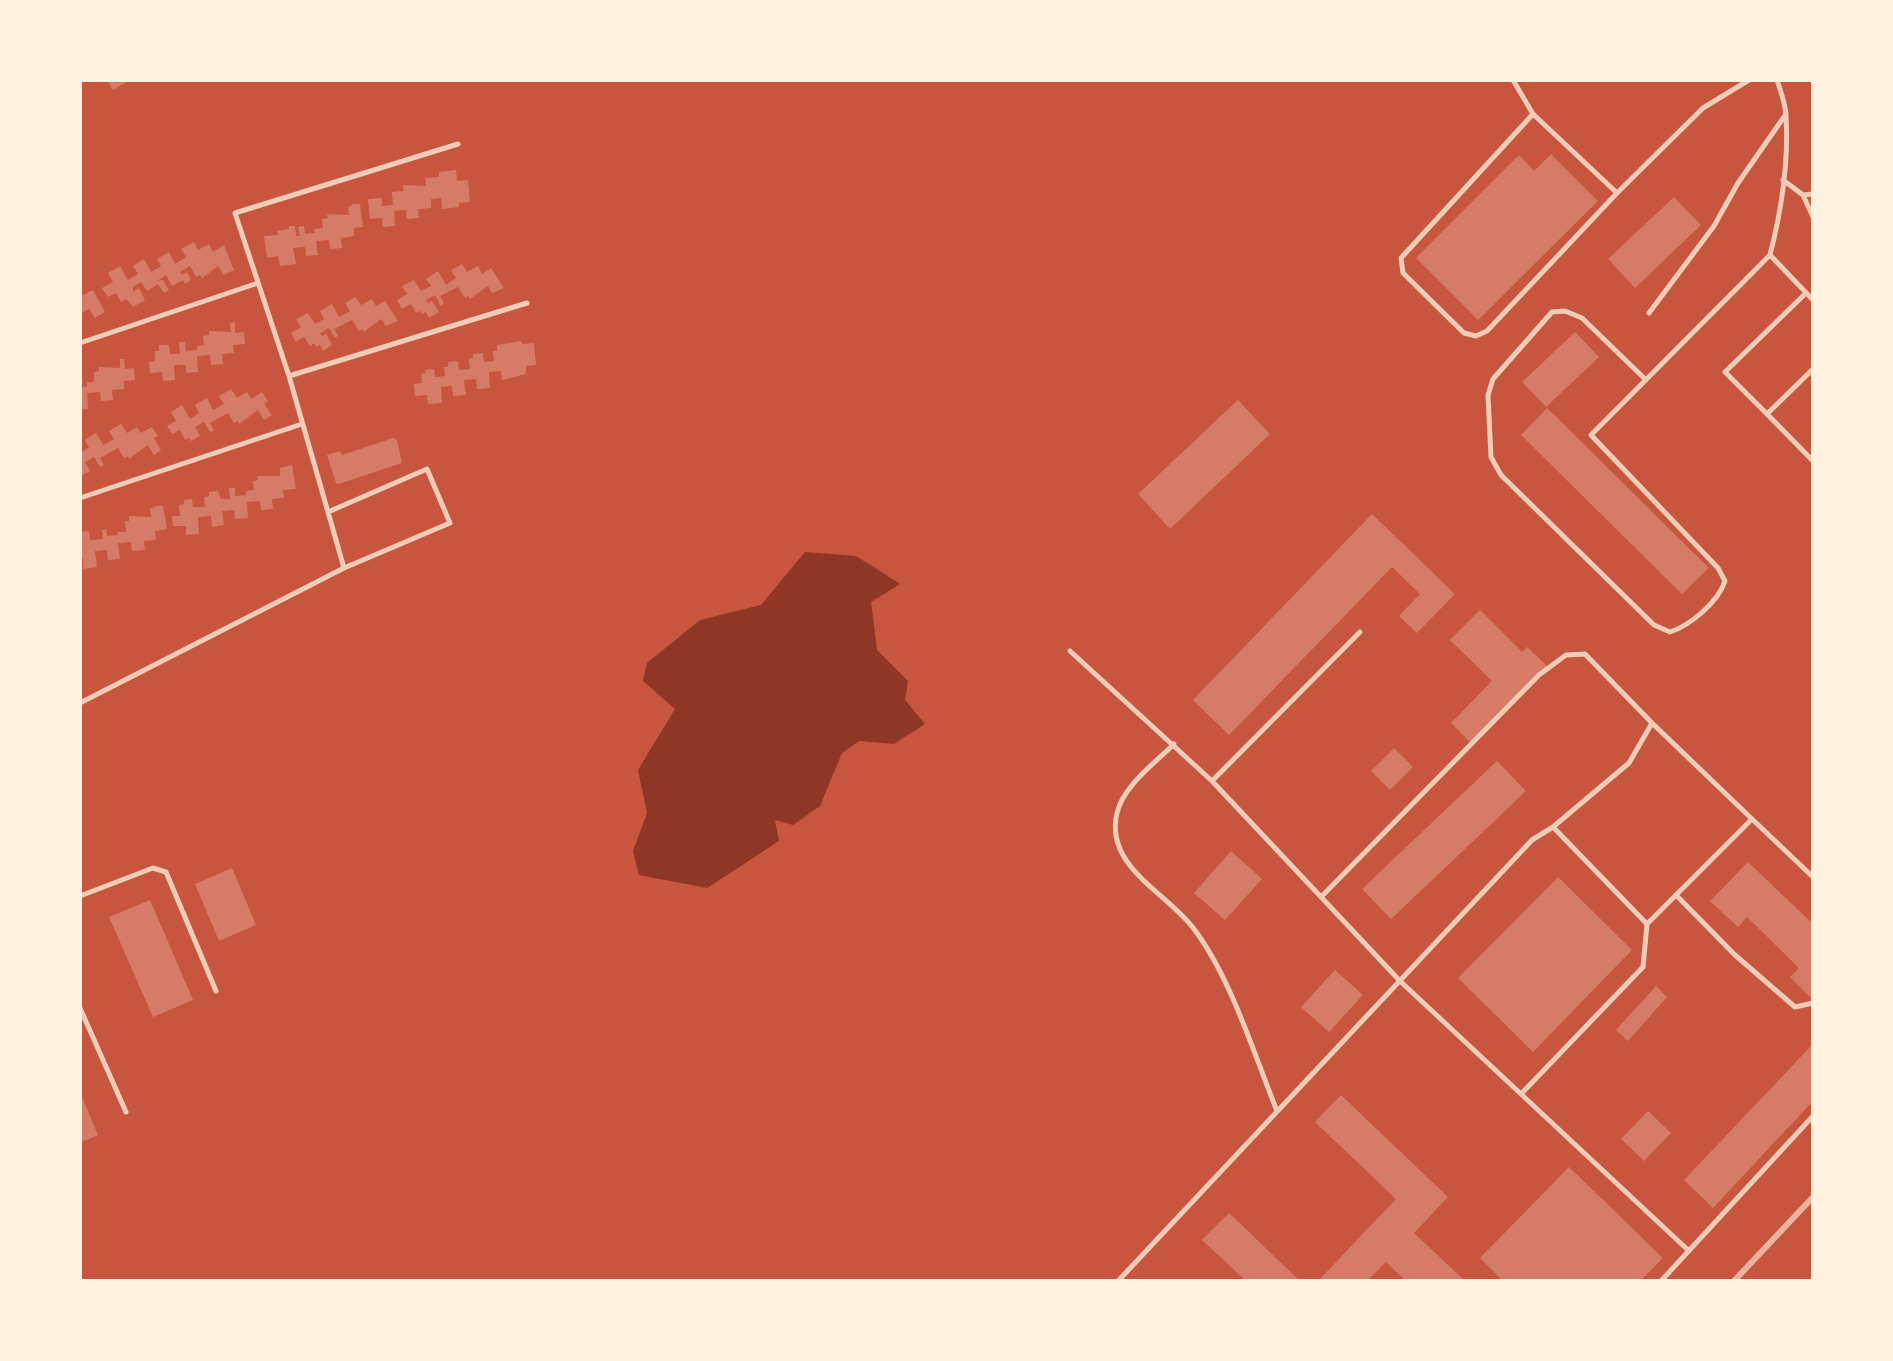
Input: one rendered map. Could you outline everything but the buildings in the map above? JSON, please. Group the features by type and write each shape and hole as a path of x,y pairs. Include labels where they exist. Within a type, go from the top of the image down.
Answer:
{"lane":[{"path":"1513,80 1533,114 1617,193"},
{"path":"1533,114 1401,258 1403,273 1464,333 1476,336 1487,331 1617,193 1703,108 1749,80"},
{"path":"1645,379 1582,318 1565,311 1552,312 1493,379 1488,395 1491,457 1501,475 1654,625 1670,632 1682,628 1721,593 1725,581 1718,568 1591,435 1770,255 1779,222 1786,113 1777,80"},
{"path":"1649,313 1714,226 1738,183 1786,113"},
{"path":"344,568 289,376 235,213 458,144"},
{"path":"1782,180 1803,195 1813,217"},
{"path":"1803,195 1813,194"},
{"path":"1770,255 1813,300"},
{"path":"80,343 258,283"},
{"path":"1806,293 1725,372 1813,461"},
{"path":"289,376 527,303"},
{"path":"1767,414 1813,369"},
{"path":"80,498 302,424"},
{"path":"80,703 344,568 450,523 427,469 328,512"},
{"path":"1212,781 1360,632"},
{"path":"1070,651 1212,781 1400,981 1689,1251"},
{"path":"1321,897 1539,675 1566,655 1585,654 1652,723 1813,877"},
{"path":"1118,1281 1532,840 1553,827 1629,763 1652,723"},
{"path":"1174,744 1125,795 1116,815 1118,841 1126,863 1193,927 1219,969 1277,1111"},
{"path":"1521,1094 1643,967 1647,924 1752,819"},
{"path":"1553,827 1647,924"},
{"path":"80,896 153,868 166,872 216,991"},
{"path":"1676,895 1735,955 1795,1007 1813,1003"},
{"path":"80,1008 126,1112"},
{"path":"1661,1281 1813,1116"}],"shaded area":[{"path":"805,552 856,556 900,584 871,602 877,650 908,681 905,700 925,724 894,744 859,741 842,753 820,806 793,825 775,820 779,841 707,888 639,875 633,851 647,813 638,770 675,709 643,681 647,663 700,620 761,605"}],"railway":[{"path":"1734,1281 1813,1197"}]}
